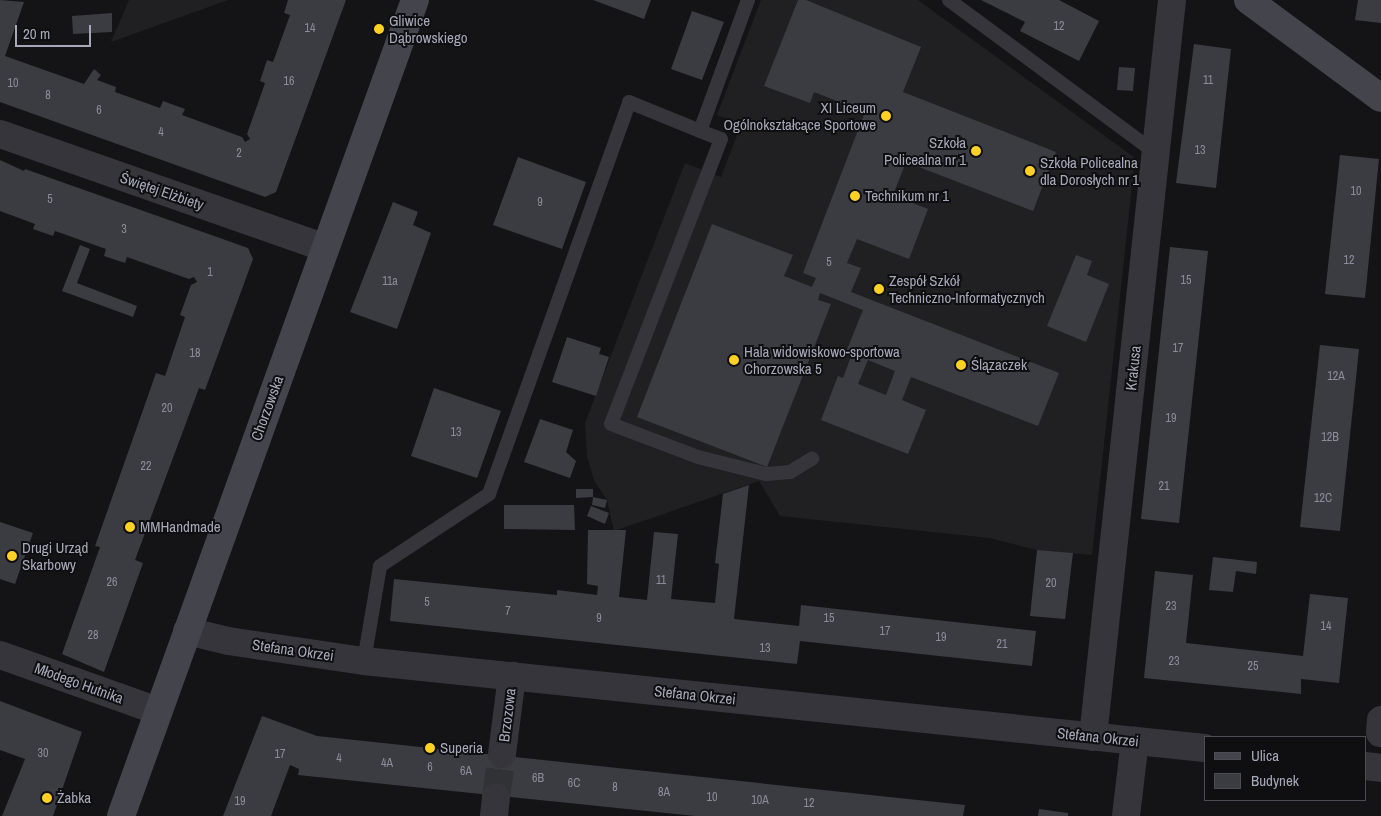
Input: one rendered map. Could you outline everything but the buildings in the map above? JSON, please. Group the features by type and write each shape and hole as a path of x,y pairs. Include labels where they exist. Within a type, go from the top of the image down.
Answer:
{"main road":[{"name":"Chorzowska","path":"121,816 415,0"},
{"path":"1248,0 1381,98"}],"street":[{"name":"Krakusa","path":"1093,736 1172,0"},
{"name":"Świętej Elżbiety","path":"0,134 325,248"},
{"name":"Stefana Okrzei","path":"187,631 228,641 364,661 1204,748"},
{"name":"Młodego Hutnika","path":"0,655 158,711"},
{"name":"Brzozowa","path":"502,754 512,676"},
{"path":"1126,816 1135,741"},
{"path":"1366,766 1381,768"}],"lane":[{"path":"700,131 748,0"},
{"path":"949,0 1156,153"},
{"path":"364,661 380,566 489,494 629,102 721,139 611,424 698,457 766,474 790,472 812,459"}],"shaded area":[{"path":"129,0 228,0 111,42"},
{"name":"Zespół Szkół Techniczno-Informatycznych","path":"761,0 918,0 1135,158 1092,555 1037,550 990,538 780,516 759,481 614,531 607,500 594,480 587,456 585,423 685,163 721,177 741,125 717,115"}],"tunnel":[{"path":"496,797 502,754"}],"place":[{"name":"Gliwice Dąbrowskiego","path":"379,29"},
{"name":"XI Liceum Ogólnokształcące Sportowe","path":"886,116"},
{"name":"Szkoła Policealna nr 1","path":"976,151"},
{"name":"Szkoła Policealna dla Dorosłych nr 1","path":"1030,171"},
{"name":"Technikum nr 1","path":"855,196"},
{"name":"Zespół Szkół Techniczno-Informatycznych","path":"879,289"},
{"name":"Hala widowiskowo-sportowa Chorzowska 5","path":"734,360"},
{"name":"Ślązaczek","path":"961,365"},
{"name":"MMHandmade","path":"130,527"},
{"name":"Drugi Urząd Skarbowy","path":"12,556"},
{"name":"Superia","path":"430,748"},
{"name":"Żabka","path":"47,798"}]}
